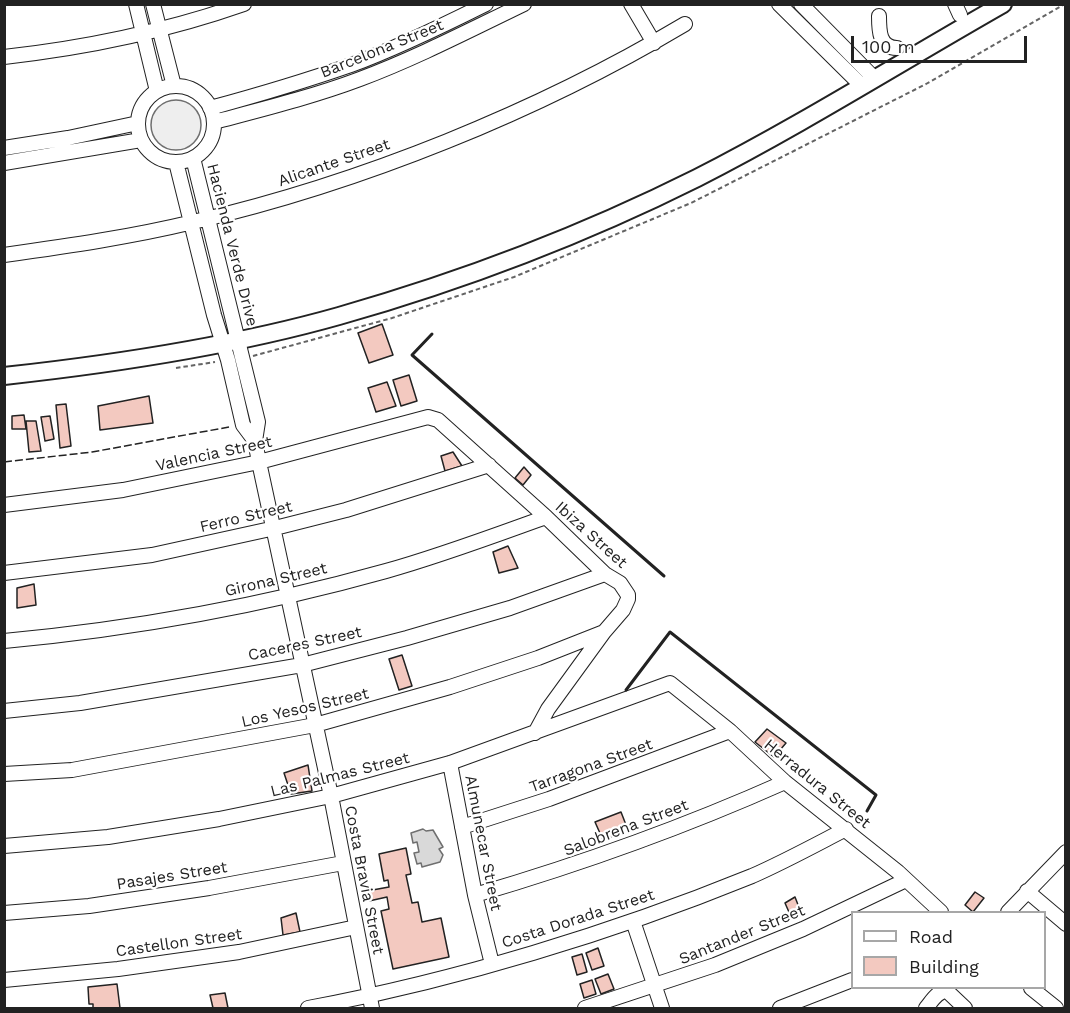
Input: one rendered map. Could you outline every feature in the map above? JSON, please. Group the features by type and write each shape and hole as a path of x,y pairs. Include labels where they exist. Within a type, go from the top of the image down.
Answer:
{"main road":[{"path":"4,376 137,358 231,341 338,316 437,286 569,235 696,178 777,135 1003,4"}],"street":[{"path":"136,4 157,91"},
{"path":"153,4 174,87"},
{"path":"4,57 40,53 159,29 244,4"},
{"name":"Barcelona Street","path":"210,108 278,89 353,64 447,24 486,4"},
{"name":"Barcelona Street","path":"214,122 283,104 360,79 457,37 524,4"},
{"path":"631,4 654,43"},
{"path":"779,4 867,82"},
{"path":"801,4 867,82"},
{"path":"879,16 879,32 885,45 897,48"},
{"name":"Alicante Street","path":"4,255 96,242 191,223 286,197 459,137 543,99 654,43 685,24"},
{"path":"183,87 199,94 210,108 214,122 211,139 206,147 193,158 176,162 165,160 155,156 141,140 138,123 143,105 157,91 183,87"},
{"path":"4,148 68,138 138,123"},
{"path":"4,163 141,140"},
{"name":"Hacienda Verde Drive","path":"193,158 208,218 231,341"},
{"name":"Hacienda Verde Drive","path":"176,162 214,315 231,341"},
{"name":"Costa Bravia Street","path":"231,341 243,425 255,441 331,796 370,1003"},
{"name":"Valencia Street","path":"4,505 123,490 259,462 428,417"},
{"name":"Ibiza Street","path":"428,417 438,420 546,516 605,574 620,583 626,591 628,599 623,610 604,632 548,709 536,734"},
{"name":"Ferro Street","path":"4,573 152,555 274,528 368,503 489,465"},
{"name":"Girona Street","path":"4,641 62,636 174,619 289,596 387,571 476,543 546,516"},
{"name":"Caceres Street","path":"4,711 80,703 302,664 407,638 510,608 605,574"},
{"name":"Los Yesos Street","path":"4,774 72,770 315,725 461,683 538,658 604,632"},
{"name":"Las Palmas Street","path":"4,846 108,837 219,819 331,796 450,763 536,734 670,683"},
{"name":"Herradura Street","path":"670,683 730,731 785,782 846,829 940,911"},
{"name":"Tarragona Street","path":"462,827 549,799 730,731"},
{"name":"Almunecar Street","path":"450,763 475,895 492,964"},
{"name":"Salobrena Street","path":"475,895 558,871 646,839 785,782"},
{"name":"Costa Dorada Street","path":"308,1008 370,1003 633,921 754,875 846,829"},
{"path":"1009,911 1065,852"},
{"name":"Pasajes Street","path":"4,913 89,906 198,890 343,863"},
{"name":"Santander Street","path":"585,1008 715,965 803,929 906,880"},
{"path":"1027,891 1065,924"},
{"path":"633,921 662,1008"},
{"name":"Castellon Street","path":"4,980 118,969 239,952 356,927"},
{"path":"780,1008 851,980"},
{"path":"1033,989 1056,1008"},
{"path":"926,1008 938,994 947,991 965,1008"}],"shaded area":[{"path":"171,100 181,100 194,107 201,120 201,130 194,143 181,150 171,150 162,146 155,139 151,130 151,120 155,111 162,104"},
{"path":"423,829 433,830 443,847 439,849 443,855 440,862 422,867 421,863 417,864 414,853 419,852 417,842 413,843 411,833"}],"building":[{"path":"382,324 393,355 369,363 358,333"},
{"path":"409,375 417,401 401,406 393,380"},
{"path":"387,382 396,406 376,412 368,388"},
{"path":"149,396 153,423 100,430 98,406"},
{"path":"66,404 71,446 60,448 56,405"},
{"path":"24,415 26,429 12,429 12,416"},
{"path":"50,416 54,439 45,441 41,417"},
{"path":"26,421 36,421 41,451 29,452"},
{"path":"453,452 462,466 445,471 441,456"},
{"path":"524,467 531,475 523,485 515,478"},
{"path":"508,546 518,568 499,573 493,552"},
{"path":"34,584 36,605 17,608 17,588"},
{"path":"402,655 412,686 399,690 389,659"},
{"path":"767,729 786,743 774,757 755,742"},
{"path":"308,765 312,791 291,794 284,773"},
{"path":"621,812 628,830 603,840 595,822"},
{"path":"406,848 411,874 406,875 412,903 418,902 422,922 441,918 449,957 393,969 381,911 389,909 387,897 369,901 367,891 389,887 388,880 384,881 379,854"},
{"path":"975,892 984,898 974,911 965,905"},
{"path":"795,897 802,915 792,919 785,903"},
{"path":"296,913 300,932 283,935 281,918"},
{"path":"598,948 604,966 592,970 586,953"},
{"path":"582,954 587,972 577,975 572,957"},
{"path":"608,974 614,989 601,994 595,979"},
{"path":"592,980 596,994 584,998 580,984"},
{"path":"117,984 120,1008 93,1008 93,1004 89,1004 88,987"},
{"path":"225,993 228,1008 213,1008 210,995"}],"fence":[{"path":"4,462 92,452 229,427"}],"wall":[{"path":"432,334 412,355 664,576"},
{"path":"626,690 670,632 876,795 867,811"}]}
